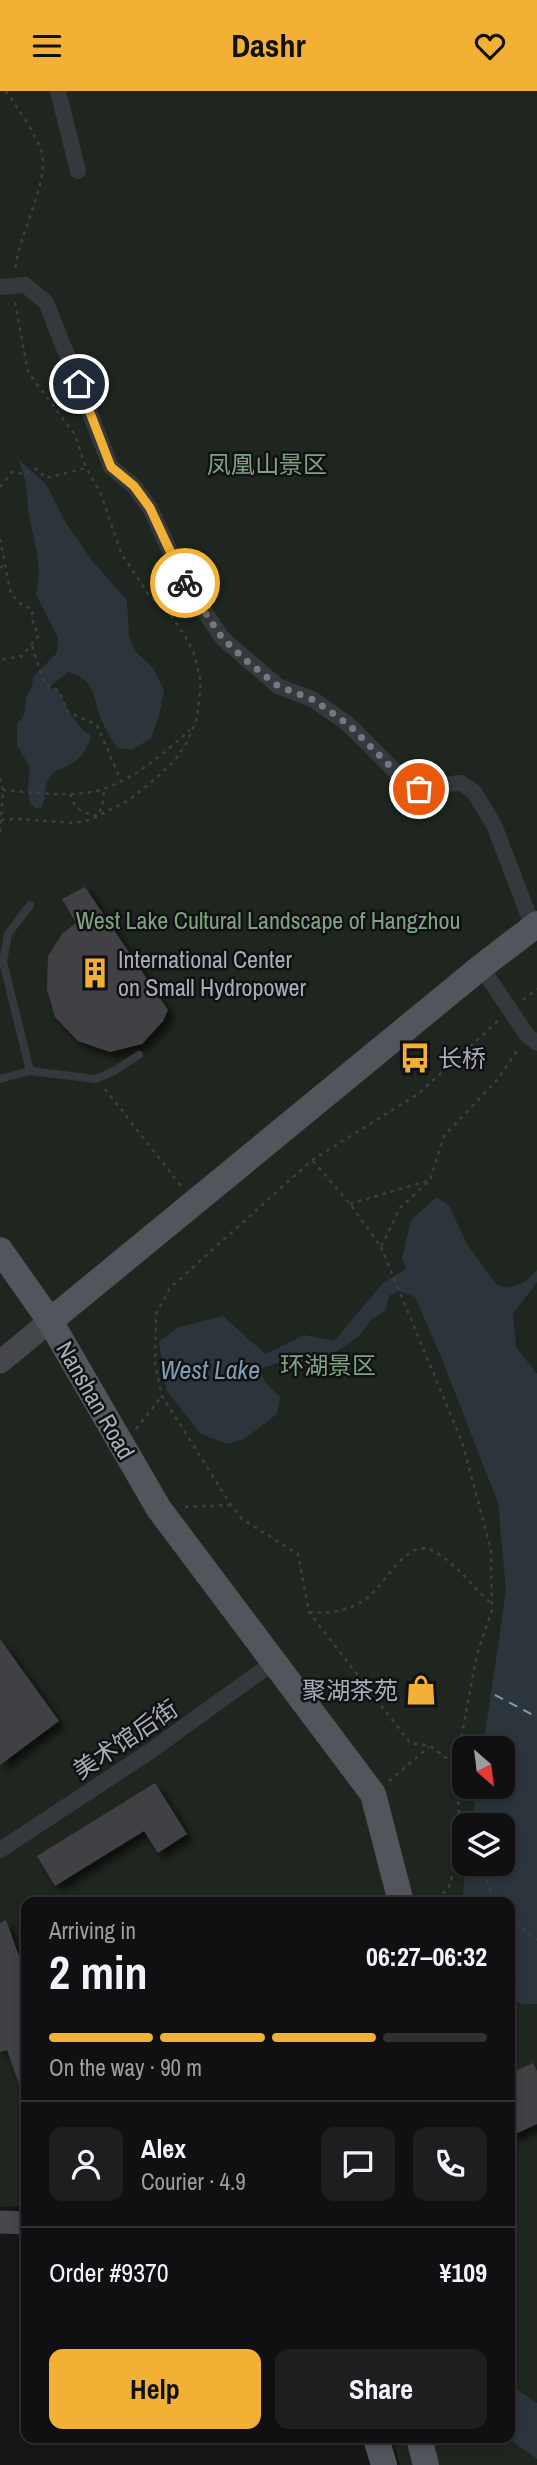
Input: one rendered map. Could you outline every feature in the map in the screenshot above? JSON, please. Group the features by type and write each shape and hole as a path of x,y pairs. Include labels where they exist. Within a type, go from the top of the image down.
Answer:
{"main road":[{"name":"Nanshan Road","path":"400,1897 373,1794 159,1509 50,1321 481,967 535,926"},
{"path":"0,1250 50,1321"},
{"path":"377,2443 384,2465"}],"street":[{"path":"58,91 78,171"},
{"path":"7,286 25,285 46,302 111,467 134,486 150,508 185,583 223,639 278,686 314,700 349,725 408,784 419,789 434,790 461,783 474,792 495,825 535,926"},
{"path":"481,967 532,1039"},
{"path":"0,1362 50,1321"},
{"name":"美术馆后街","path":"0,1850 149,1752 274,1662"},
{"path":"0,2223 21,2223"}],"lane":[{"path":"30,905 8,934 3,962 30,1071"},
{"path":"0,1079 30,1071 96,1079 139,1055"}],"path":[{"path":"1,820 74,823 90,820 129,800 175,760 187,742 197,718 201,682 193,651 173,618 149,595 121,552 101,494 86,468 75,435 28,372 7,286 41,181 43,167 39,146 6,91"},
{"path":"0,487 12,472 23,474 37,469 46,478 86,468"},
{"path":"0,539 11,594 32,610 33,624 39,635 22,656 0,660"},
{"path":"0,568 6,563"},
{"path":"32,646 44,683 59,691 68,712 97,725 121,781"},
{"path":"3,790 48,794 86,793 121,781 149,764 193,728"},
{"path":"0,778 3,790 0,834"},
{"path":"98,816 103,803 104,787"},
{"path":"70,794 77,808 98,816"},
{"path":"452,1762 430,1746 410,1743 309,1612 298,1554 242,1519 231,1505 162,1396 155,1365 156,1314 170,1288 312,1160 418,1094 537,989"},
{"path":"381,1247 400,1208 430,1180 444,1136 532,1039"},
{"path":"96,1079 194,1203"},
{"path":"312,1160 350,1204 381,1247 462,1441 491,1549 492,1610 477,1654 461,1736"},
{"path":"350,1204 430,1180"},
{"path":"122,1445 162,1396"},
{"path":"159,1509 231,1505"},
{"path":"309,1612 341,1611 368,1597 412,1551 423,1547 456,1567 492,1604"},
{"path":"373,1794 430,1746"},
{"path":"436,1897 448,1890 453,1876"},
{"path":"486,1876 492,1897"},
{"path":"515,1923 537,1940"}],"green space":[{"name":"凤凰山景区","path":"0,91 537,91 537,2465 400,2465 393,2443 515,2443 515,1897 21,1897 21,2206 0,2207"}],"water":[{"path":"19,460 46,484 66,523 93,562 127,600 129,637 136,652 153,668 164,690 151,738 132,750 117,748 101,719 92,690 85,680 69,672 49,687 59,691 68,710 91,736 78,759 51,775 43,804 37,809 30,804 30,767 17,746 17,723 24,715 33,677 57,653 58,637 36,595 39,575 37,553 28,510 26,483"},
{"name":"West Lake","path":"437,1197 449,1206 467,1244 497,1285 508,1288 525,1282 537,1270 537,1282 513,1314 516,1347 537,1374 537,2004 521,2004 515,2001 518,1980 515,1977 515,1897 463,1897 465,1876 515,1876 515,1813 474,1813 475,1799 515,1799 515,1736 485,1736 506,1591 498,1503 415,1297 398,1291 389,1296 386,1310 371,1320 358,1337 313,1367 277,1363 260,1369 265,1382 280,1397 277,1414 244,1439 227,1444 201,1434 166,1390 159,1342 179,1327 223,1316 265,1354 304,1335 334,1341 384,1282 406,1269 402,1258 411,1220"},
{"path":"515,2388 537,2403 537,2459 515,2443"}],"building":[{"name":"International Center on Small Hydropower","path":"85,887 168,1010 163,1021 142,1044 110,1052 78,1041 55,1017 47,989 48,956 62,934 76,923 62,899"},
{"path":"0,1639 59,1721 0,1765"},
{"path":"155,1783 187,1834 158,1853 144,1831 55,1886 37,1856"},
{"path":"6,1920 21,1962 21,2089 7,2050 0,2052 0,1923"},
{"path":"533,2063 537,2071 537,2124 515,2134 515,2071"}],"ferry route":[{"path":"495,1695 537,1717"}],"way so far":[{"path":"185,583 223,639 248,662 278,686 314,700 349,725 408,784 419,789"}],"place":[{"name":"International Center on Small Hydropower","path":"95,973"},
{"name":"长桥","path":"415,1058"},
{"name":"聚湖茶苑","path":"421,1690"}],"route":[{"path":"79,384 111,467 134,486 150,508 185,583"}],"park label":[{"name":"West Lake Cultural Landscape of Hangzhou","path":"268,920"},
{"name":"环湖景区","path":"328,1365"}]}
